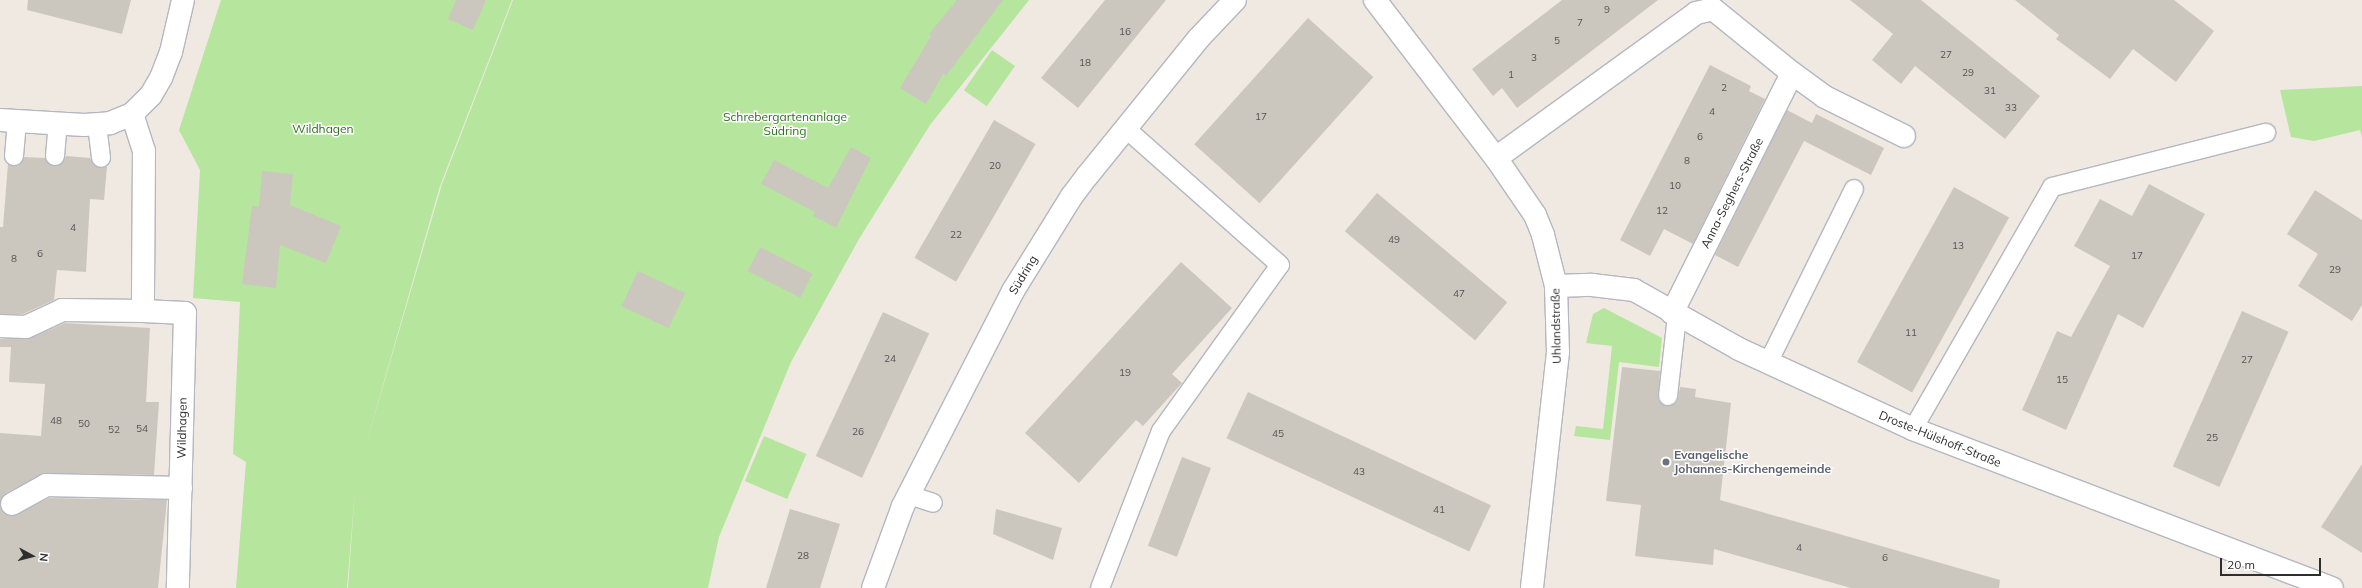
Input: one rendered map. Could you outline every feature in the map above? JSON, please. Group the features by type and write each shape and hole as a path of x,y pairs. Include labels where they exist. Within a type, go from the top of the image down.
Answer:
{"street":[{"path":"8,120 58,124 97,124 123,119 132,114 151,95 161,78 171,52 182,0"},
{"name":"Südring","path":"873,588 892,530 1013,291 1072,196 1125,128 1199,38 1235,0"},
{"name":"Uhlandstraße","path":"1375,0 1496,158 1535,214 1556,286 1558,352 1532,588"},
{"path":"1496,158 1709,4 1792,73 1825,97 1904,136"},
{"name":"Anna-Seghers-Straße","path":"1674,314 1792,73"},
{"path":"132,114 144,150 143,311"},
{"name":"Droste-Hülshoff-Straße","path":"1556,286 1592,285 1634,290 1674,314 1768,363 1913,429 2332,588"},
{"name":"Wildhagen","path":"0,326 26,326 62,310 185,313 178,588"},
{"path":"12,504 46,485 181,488"}],"lane":[{"path":"8,120 14,156"},
{"path":"55,156 58,124"},
{"path":"97,124 101,158"},
{"path":"1100,588 1161,431 1280,265 1125,128"},
{"path":"1913,429 2052,188 2266,133"},
{"path":"1768,363 1854,189"},
{"path":"1668,396 1674,314"},
{"path":"909,495 933,503"}],"green space":[{"name":"Schrebergartenanlage Südring","path":"221,0 512,0 440,186 362,458 442,184 513,0 1029,0 930,125 859,239 791,362 719,537 708,588 348,588 355,489 347,588 236,588 246,462 233,454 240,302 193,298 200,170 179,130"},
{"path":"992,50 1015,66 987,106 964,90"},
{"path":"2362,86 2362,137 2360,130 2314,141 2291,137 2280,90"},
{"path":"1604,308 1662,338 1659,367 1619,362 1610,440 1574,436 1576,426 1603,429 1612,346 1586,343 1593,314"},
{"path":"764,436 806,454 787,499 745,481"}],"building":[{"path":"28,0 131,0 122,34 27,10"},
{"path":"456,0 486,0 473,30 448,19"},
{"path":"957,0 1003,0 946,76 943,74 926,104 900,88 931,36 929,34"},
{"path":"1105,0 1166,0 1078,108 1041,78"},
{"path":"1562,0 1658,0 1517,108 1502,88 1493,96 1472,69"},
{"path":"1850,0 1921,0 2040,96 2005,139 1915,66 1901,84 1872,60 1893,34"},
{"path":"2015,0 2174,0 2214,31 2176,82 2133,49 2110,79 2056,39 2059,35"},
{"path":"1308,18 1373,77 1260,203 1194,144"},
{"path":"1710,65 1751,86 1749,91 1765,99 1693,244 1664,229 1650,256 1620,240"},
{"path":"1787,110 1812,123 1816,114 1884,148 1871,175 1804,141 1738,267 1715,255"},
{"path":"994,120 1036,144 956,282 914,258"},
{"path":"851,147 871,158 836,228 813,216 815,212 761,184 774,160 828,188"},
{"path":"66,156 90,158 97,167 107,167 104,200 90,199 86,272 57,270 54,300 23,314 0,314 0,227 3,227 8,164 18,166 24,157 45,158 49,164 54,166 63,162"},
{"path":"262,171 293,174 290,205 341,226 326,263 280,245 276,288 242,284 252,206 259,207"},
{"path":"2149,184 2205,214 2143,328 2118,314 2066,430 2022,410 2057,331 2071,337 2110,266 2074,246 2100,199 2132,216"},
{"path":"1954,187 2009,218 1912,392 1857,362"},
{"path":"2315,190 2362,220 2362,305 2352,321 2298,286 2318,254 2287,234"},
{"path":"1377,193 1507,302 1475,341 1345,231"},
{"path":"760,247 813,274 800,298 748,271"},
{"path":"1181,262 1232,308 1172,374 1182,383 1143,426 1136,420 1079,483 1025,433"},
{"path":"638,271 685,293 669,328 622,306"},
{"path":"2242,311 2289,332 2219,487 2173,466"},
{"path":"883,312 929,334 862,478 816,456"},
{"path":"65,323 150,328 146,402 159,402 154,475 46,473 6,493 0,502 0,433 41,436 45,384 9,382 11,347 0,347 0,339 31,338"},
{"path":"1622,367 1660,371 1658,400 1666,406 1677,402 1680,387 1696,389 1695,397 1731,403 1720,500 2000,580 1999,588 1851,588 1714,549 1713,565 1635,556 1641,505 1606,501"},
{"path":"1248,392 1491,505 1469,551 1226,438"},
{"path":"1182,457 1211,468 1177,557 1148,546"},
{"path":"2362,464 2362,553 2321,527"},
{"path":"49,498 167,500 158,588 0,588 0,506 5,514 12,516"},
{"path":"790,509 840,524 820,588 766,588"},
{"path":"996,509 1062,528 1053,560 993,534"}],"place":[{"name":"Evangelische Johannes-Kirchengemeinde","path":"1666,462"}]}
